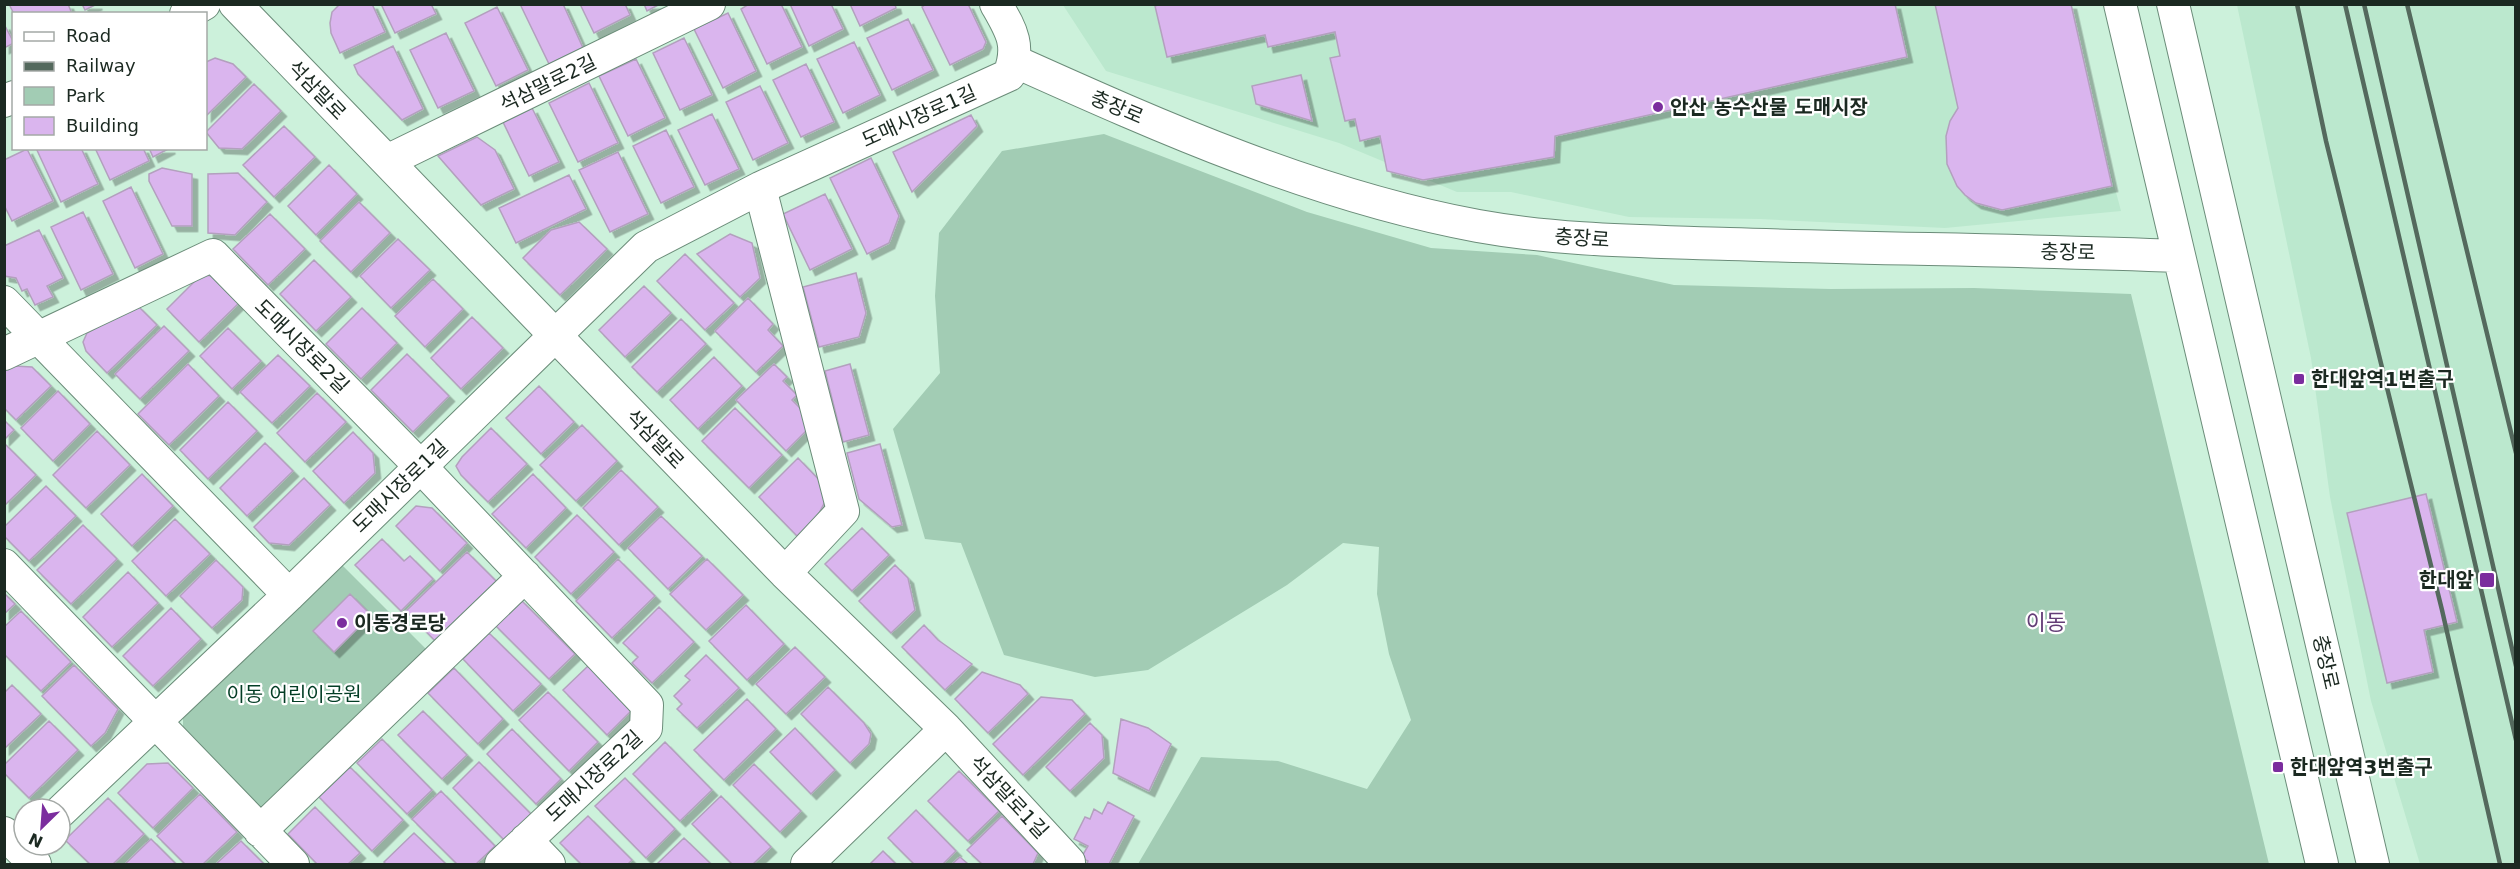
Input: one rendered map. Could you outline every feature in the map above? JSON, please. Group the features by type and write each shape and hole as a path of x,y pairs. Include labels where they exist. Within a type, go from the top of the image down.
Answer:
{"street":[{"path":"190,12 204,4"},
{"name":"석삼말로","path":"235,4 785,573 946,729"},
{"name":"석삼말로2길","path":"387,161 709,4"},
{"path":"996,4 1014,37 1014,61"},
{"path":"2120,4 2322,864"},
{"name":"충장로","path":"2173,4 2373,864"},
{"name":"도매시장로1길","path":"72,801 289,595 646,246 760,188 1009,75 1014,61"},
{"name":"충장로","path":"1014,61 1138,116 1258,163 1396,208 1479,226 1564,238 2179,256"},
{"path":"760,188 843,511 785,573"},
{"name":"도매시장로2길","path":"4,354 213,255 420,466 648,705 646,728 501,864"},
{"path":"4,302 289,595"},
{"path":"4,565 293,864"},
{"path":"260,831 525,576"},
{"path":"807,864 946,729"},
{"name":"석삼말로1길","path":"946,729 1069,862 1066,864"},
{"path":"526,840 549,864"}],"shaded area":[{"name":"안산 농수산물 도매시장","path":"1063,5 2066,5 2121,211 1945,228 1760,219 1629,217 1511,192 1457,192 1339,143 1106,71"},
{"path":"2237,5 2515,5 2515,864 2420,864 2371,701 2330,497 2311,358"}],"green space":[{"path":"1104,134 1307,212 1431,248 1537,255 1674,285 1831,289 1974,288 2131,294 2269,864 1138,864 1201,757 1278,761 1367,789 1411,720 1389,654 1377,594 1379,547 1343,543 1287,585 1148,670 1095,677 1004,655 961,543 925,539 893,429 940,373 935,296 939,233 1002,151"},
{"name":"이동 어린이공원","path":"337,560 430,653 275,806 255,806 183,732 183,712"}],"building":[{"path":"9,4 68,4 71,12 13,12"},
{"path":"82,4 97,4 85,10"},
{"path":"340,4 372,4 385,32 340,53 331,33 330,23 332,12"},
{"path":"381,4 431,4 436,14 395,33"},
{"path":"520,4 563,4 583,48 549,64"},
{"path":"580,4 625,4 630,15 594,33"},
{"path":"644,4 660,4 647,11"},
{"path":"749,4 781,4 802,47 767,64 741,9"},
{"path":"790,4 831,4 843,29 809,46"},
{"path":"850,4 895,4 896,8 860,26"},
{"path":"926,4 968,4 986,42 983,49 950,65 922,7"},
{"path":"1161,4 1895,4 1907,57 1555,136 1554,157 1423,180 1387,171 1380,136 1360,141 1355,119 1345,121 1330,58 1340,56 1335,32 1268,47 1265,35 1167,57 1155,6"},
{"path":"1935,4 2071,4 2112,186 2002,210 1976,203 1965,195 1957,186 1947,164 1946,136 1950,121 1958,108"},
{"path":"497,7 528,70 496,86 465,23"},
{"path":"728,13 756,71 723,88 694,29"},
{"path":"908,19 933,70 892,90 867,38"},
{"path":"4,24 12,44 4,48"},
{"path":"446,33 474,91 438,108 410,50"},
{"path":"684,38 712,95 680,110 653,53"},
{"path":"854,42 880,95 843,113 817,59"},
{"path":"393,46 423,109 402,120 358,74 354,65"},
{"path":"215,58 233,64 246,77 207,115 207,62"},
{"path":"636,59 665,118 628,136 599,76"},
{"path":"806,64 834,122 801,137 773,80"},
{"path":"1301,75 1312,121 1256,104 1252,86"},
{"path":"589,83 618,143 578,162 549,103"},
{"path":"254,84 281,111 242,149 219,148 207,131"},
{"path":"760,86 788,143 753,160 726,102"},
{"path":"532,108 559,162 529,176 503,122"},
{"path":"712,114 739,169 705,185 678,130"},
{"path":"971,115 977,126 912,192 893,152"},
{"path":"284,126 315,157 274,197 243,165"},
{"path":"666,130 694,187 661,203 633,146"},
{"path":"477,137 495,150 514,189 481,205 438,156"},
{"path":"28,150 53,201 12,221 4,205 4,160"},
{"path":"37,150 82,150 98,184 61,202"},
{"path":"96,150 144,150 149,161 110,180"},
{"path":"150,150 166,150 153,157"},
{"path":"618,152 648,214 610,232 579,170"},
{"path":"871,158 899,216 889,243 867,254 830,178"},
{"path":"329,165 357,194 316,235 288,206"},
{"path":"162,168 192,174 192,226 172,226 149,181 149,174"},
{"path":"238,173 267,202 235,235 208,233 208,174"},
{"path":"569,175 586,209 516,243 499,208"},
{"path":"131,187 163,254 135,268 103,201"},
{"path":"825,194 852,249 810,270 783,214"},
{"path":"359,202 390,233 351,272 320,241"},
{"path":"83,212 113,274 81,290 51,227"},
{"path":"270,214 305,249 268,285 233,249"},
{"path":"579,222 607,249 560,295 523,258 551,230"},
{"path":"39,230 63,278 47,286 53,297 35,305 27,289 22,291 16,278 4,276 4,246"},
{"path":"730,234 752,243 760,278 740,297 697,254"},
{"path":"398,239 430,270 391,308 360,276"},
{"path":"685,254 734,303 705,330 657,281"},
{"path":"314,260 351,297 316,331 280,294"},
{"path":"856,273 866,313 859,337 819,347 803,287"},
{"path":"201,275 214,276 240,302 199,342 167,309"},
{"path":"433,279 463,309 425,347 395,316"},
{"path":"644,286 671,313 625,357 599,330"},
{"path":"748,298 773,324 768,330 783,346 756,372 715,331"},
{"path":"137,305 157,325 107,373 86,351 83,342 87,333"},
{"path":"362,308 397,343 361,379 326,344"},
{"path":"472,317 503,348 461,389 431,358"},
{"path":"681,319 706,344 657,392 632,367"},
{"path":"164,326 189,351 140,399 115,374"},
{"path":"228,328 261,361 232,389 200,356"},
{"path":"407,354 449,396 413,432 371,390"},
{"path":"278,355 310,386 272,423 240,392"},
{"path":"714,357 742,386 698,429 670,400"},
{"path":"188,364 219,396 169,445 138,414"},
{"path":"774,364 787,377 783,381 797,395 792,400 808,416 810,427 786,451 736,400"},
{"path":"850,364 869,435 843,442 825,371"},
{"path":"14,366 32,367 51,386 16,420 4,408 4,371"},
{"path":"539,386 574,422 541,454 506,418"},
{"path":"58,391 90,424 53,461 21,428"},
{"path":"317,393 346,422 305,462 277,433"},
{"path":"228,402 257,431 208,479 180,450"},
{"path":"735,408 782,455 749,488 702,441"},
{"path":"4,420 14,430 4,440"},
{"path":"582,425 617,461 576,501 540,465"},
{"path":"491,428 527,464 488,502 461,475 456,466"},
{"path":"97,431 130,465 86,508 53,475"},
{"path":"353,432 373,453 375,473 344,503 313,471"},
{"path":"4,443 36,475 4,506"},
{"path":"265,443 293,471 247,516 220,488"},
{"path":"880,444 902,525 892,527 859,499 847,453"},
{"path":"798,458 825,486 829,494 817,517 797,536 759,497"},
{"path":"621,470 658,507 619,545 583,508"},
{"path":"142,474 173,506 132,546 101,514"},
{"path":"533,474 566,508 526,548 492,514"},
{"path":"304,478 330,505 289,545 269,543 254,527"},
{"path":"46,486 76,516 29,561 4,536 4,527"},
{"path":"2426,494 2457,622 2424,630 2433,672 2387,683 2347,513"},
{"path":"416,506 432,508 467,543 440,571 396,526"},
{"path":"577,515 614,552 571,594 535,557"},
{"path":"661,516 702,556 668,589 628,548"},
{"path":"175,519 210,554 166,596 132,561"},
{"path":"83,525 117,559 71,604 37,570"},
{"path":"862,528 889,555 852,591 825,564"},
{"path":"382,539 404,561 410,556 433,579 401,611 355,565"},
{"path":"467,552 500,585 439,645 406,611"},
{"path":"618,559 655,596 612,638 576,601"},
{"path":"707,559 743,595 706,630 670,594"},
{"path":"216,560 243,587 242,600 212,628 180,596"},
{"path":"895,565 908,578 915,610 891,633 859,601"},
{"path":"128,572 158,603 112,647 83,617"},
{"path":"4,593 15,604 4,614"},
{"name":"이동경로당","path":"350,594 371,615 334,652 313,631"},
{"path":"520,599 575,654 549,679 494,624"},
{"path":"746,605 784,644 747,680 709,641"},
{"path":"659,607 694,642 652,683 632,663 638,657 623,643"},
{"path":"171,608 201,639 153,686 123,656"},
{"path":"21,611 71,662 41,691 4,654 4,627"},
{"path":"924,625 938,640 972,664 945,690 902,647"},
{"path":"489,633 541,684 513,711 463,659"},
{"path":"795,647 825,677 786,714 756,684"},
{"path":"706,655 739,688 697,728 677,709 682,704 674,696 690,680 685,676"},
{"path":"74,665 118,709 105,733 91,746 42,696"},
{"path":"588,666 632,710 607,735 563,690"},
{"path":"454,668 503,719 478,744 428,693"},
{"path":"982,672 1020,685 1028,694 988,733 955,699"},
{"path":"12,685 41,714 4,749 4,693"},
{"path":"828,687 864,723 871,734 869,744 850,763 801,714"},
{"path":"548,692 598,742 569,771 519,720"},
{"path":"1041,697 1072,700 1085,714 1023,775 993,744"},
{"path":"747,699 776,729 724,780 694,750"},
{"path":"423,711 467,755 442,779 398,735"},
{"path":"1121,719 1148,728 1171,744 1149,791 1113,773"},
{"path":"49,721 78,750 30,797 4,773 4,765"},
{"path":"1090,723 1102,735 1104,758 1070,791 1046,767"},
{"path":"795,728 835,770 811,794 770,752"},
{"path":"512,729 561,779 536,804 487,754"},
{"path":"382,739 432,790 407,814 357,763"},
{"path":"665,742 712,790 680,821 633,774"},
{"path":"479,762 534,817 507,843 453,788"},
{"path":"168,763 193,788 153,828 118,793 147,764"},
{"path":"754,764 801,811 780,832 733,785"},
{"path":"350,767 403,820 372,851 319,797"},
{"path":"959,771 999,811 968,841 928,801"},
{"path":"625,778 675,829 646,858 595,806"},
{"path":"441,791 495,846 476,864 457,864 412,819"},
{"path":"200,794 237,832 203,864 185,864 157,836"},
{"path":"721,796 771,847 753,864 732,864 692,824"},
{"path":"108,798 144,834 113,864 90,864 72,847 72,833"},
{"path":"1108,802 1134,816 1109,864 1087,864 1088,861 1081,858 1088,846 1074,839 1085,817 1090,819 1094,809 1102,814"},
{"path":"315,807 360,853 348,864 317,864 288,834"},
{"path":"916,810 956,851 943,864 914,864 888,838"},
{"path":"588,816 632,860 628,864 581,864 560,843"},
{"path":"1002,816 1038,853 1033,864 982,864 967,850"},
{"path":"414,833 446,864 386,864 384,862"},
{"path":"684,838 711,864 657,864"},
{"path":"151,839 176,864 125,864"},
{"path":"241,841 264,864 216,864"},
{"path":"883,851 896,864 870,864"},
{"path":"960,857 968,864 952,864"}],"railway":[{"path":"2297,4 2326,141 2442,610 2500,864"},
{"path":"2345,4 2516,740"},
{"path":"2364,4 2516,666"},
{"path":"2407,4 2516,453"}],"place":[{"name":"안산 농수산물 도매시장","path":"1658,107"},
{"name":"한대앞역1번출구","path":"2299,379"},
{"name":"한대앞","path":"2487,580"},
{"name":"이동경로당","path":"342,623"},
{"name":"한대앞역3번출구","path":"2278,767"}],"district":[{"name":"이동","path":"2046,622"}]}
